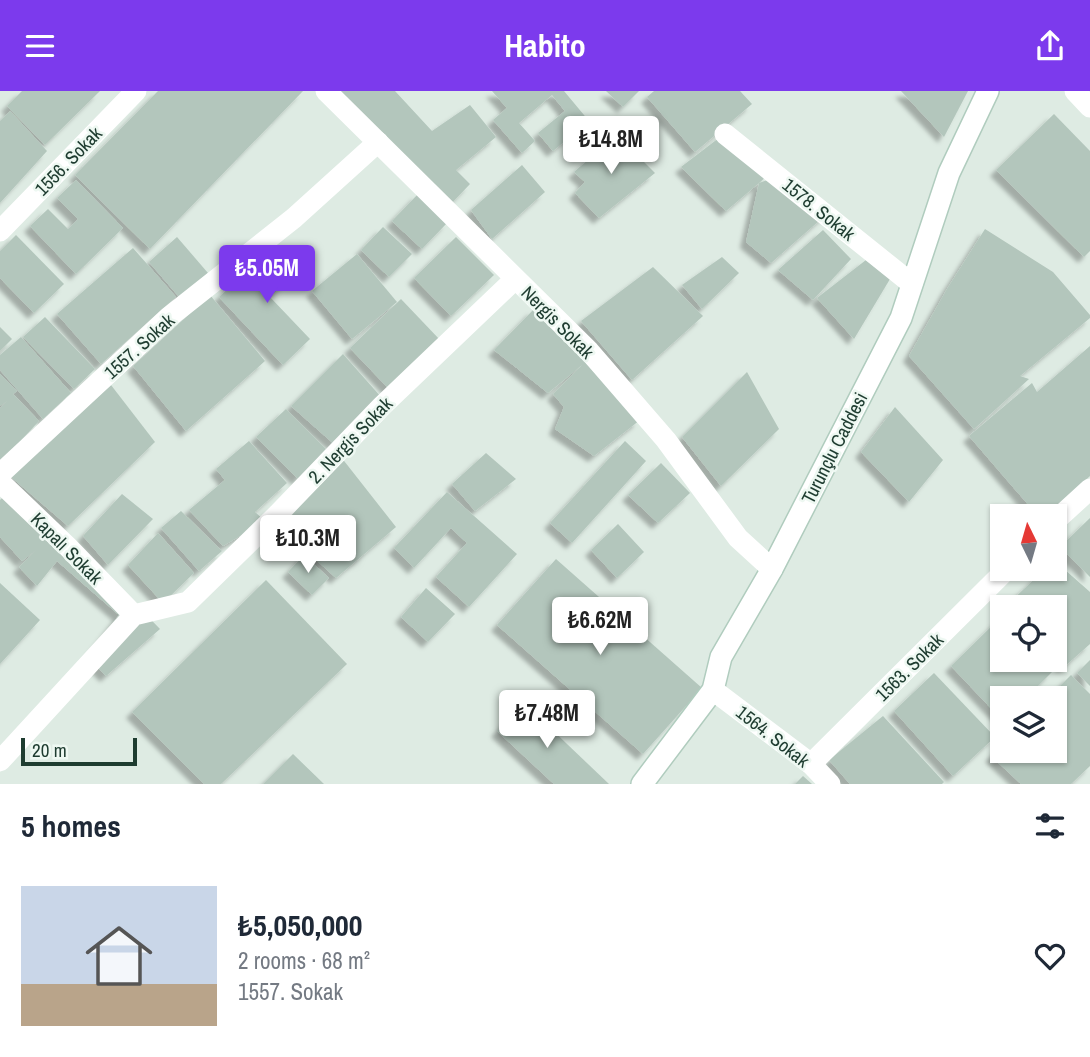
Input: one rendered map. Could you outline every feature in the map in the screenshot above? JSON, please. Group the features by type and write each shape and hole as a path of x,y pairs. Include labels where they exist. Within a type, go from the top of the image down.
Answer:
{"street":[{"name":"1556. Sokak","path":"0,231 136,91"},
{"name":"Nergis Sokak","path":"326,91 589,351 666,440 738,538 772,569"},
{"name":"Turunçlu Caddesi","path":"642,784 713,690 721,657 772,569 901,318 949,173 988,91"},
{"path":"1075,91 1090,107"},
{"name":"1578. Sokak","path":"725,134 912,284"},
{"name":"1557. Sokak","path":"0,474 169,317 294,218 378,142"},
{"name":"2. Nergis Sokak","path":"134,615 188,602 382,406 515,279"},
{"name":"Kapalı Sokak","path":"0,482 134,615"},
{"path":"1068,509 1090,489"},
{"name":"1563. Sokak","path":"811,764 995,581"},
{"path":"0,761 134,615"},
{"name":"1564. Sokak","path":"713,690 811,764 830,784"}],"building":[{"path":"22,91 100,91 45,145 7,106"},
{"path":"158,91 303,91 150,249 75,175"},
{"path":"331,91 395,91 432,131 470,105 496,137 456,170 470,184 450,205"},
{"path":"492,91 564,91 589,121 553,151 538,133 565,111 552,95 519,123 535,141 522,153 493,120 507,108"},
{"path":"606,91 639,91 623,107"},
{"path":"654,91 740,91 752,104 695,152 647,97"},
{"path":"901,91 968,91 944,137"},
{"path":"10,111 47,151 0,203 0,121"},
{"path":"1054,114 1090,151 1090,251 1084,257 996,170"},
{"path":"728,131 768,175 726,211 681,167"},
{"path":"617,135 655,173 599,218 575,193 585,182 574,172"},
{"path":"522,165 545,192 492,239 471,210"},
{"path":"785,174 828,213 771,263 746,242 759,183"},
{"path":"76,180 123,228 76,274 30,226 48,209 68,229 78,219 57,198"},
{"path":"418,194 448,222 422,249 392,221"},
{"path":"383,227 412,254 389,277 361,250"},
{"path":"985,229 1053,272 1090,318 1020,376 1029,379 974,429 909,356"},
{"path":"823,230 851,259 813,300 778,270"},
{"path":"16,235 64,284 34,313 0,278 0,251"},
{"path":"177,237 208,273 180,298 149,262"},
{"path":"456,237 494,275 451,316 414,278"},
{"path":"276,244 299,269 270,297 310,339 283,365 219,297"},
{"path":"133,248 176,297 101,364 57,314"},
{"path":"357,254 397,302 352,339 312,291"},
{"path":"722,257 739,273 702,309 682,285"},
{"path":"866,260 890,279 854,339 817,298"},
{"path":"653,267 703,316 632,380 581,321"},
{"path":"210,295 265,361 186,431 133,366"},
{"path":"401,299 441,341 390,390 350,348"},
{"path":"534,309 640,420 594,456 555,429 564,407 553,394 582,365 548,393 494,350"},
{"path":"45,317 95,369 74,389 23,337"},
{"path":"0,327 12,339 0,351"},
{"path":"21,337 71,393 43,419 0,370 0,355"},
{"path":"1090,346 1090,476 1058,504 1028,504 969,436 1032,383 1037,392"},
{"path":"343,354 382,398 334,444 291,406"},
{"path":"747,372 779,429 721,486 682,437"},
{"path":"0,374 17,391 13,394 39,421 0,463 0,408 7,401 0,406"},
{"path":"111,385 155,442 68,526 10,476"},
{"path":"895,407 943,460 909,502 861,452"},
{"path":"286,409 326,449 298,479 256,437"},
{"path":"249,441 287,483 255,512 265,521 223,546 189,510 225,480 216,469"},
{"path":"625,441 646,461 572,543 550,523"},
{"path":"486,453 516,479 475,511 452,484"},
{"path":"341,457 396,527 336,578 281,528"},
{"path":"661,463 690,493 658,523 628,495"},
{"path":"447,492 517,554 469,607 436,577 467,543 451,528 414,568 394,548"},
{"path":"122,494 153,519 108,565 83,536"},
{"path":"5,495 61,527 160,629 106,676 88,657 119,615 57,561 37,586 19,567 36,550 22,561 0,537 0,500"},
{"path":"181,511 222,551 199,571 161,528"},
{"path":"1090,518 1090,577 1068,555 1068,539"},
{"path":"618,524 644,552 617,578 591,550"},
{"path":"158,533 194,573 163,603 128,565"},
{"path":"304,555 329,578 312,595 288,572"},
{"path":"556,559 702,688 643,754 497,625"},
{"path":"1068,573 1090,592 1090,644 1067,664 1067,595 1018,595 1032,581 1068,581"},
{"path":"266,580 347,664 221,784 204,784 132,712"},
{"path":"0,583 40,620 0,664"},
{"path":"426,588 455,614 428,642 401,617"},
{"path":"990,628 990,672 1052,672 1038,686 990,686 990,707 951,666"},
{"path":"1090,660 1090,686 1077,673"},
{"path":"934,673 990,732 990,742 953,776 894,711"},
{"path":"1071,675 1090,694 1090,766 1071,784 1021,784 998,763 1067,763 1067,686 1060,686"},
{"path":"524,703 609,784 554,784 497,731"},
{"path":"883,716 944,782 942,784 850,784 829,760"},
{"path":"293,754 324,784 263,784"},
{"path":"803,776 812,784 795,784"}]}
